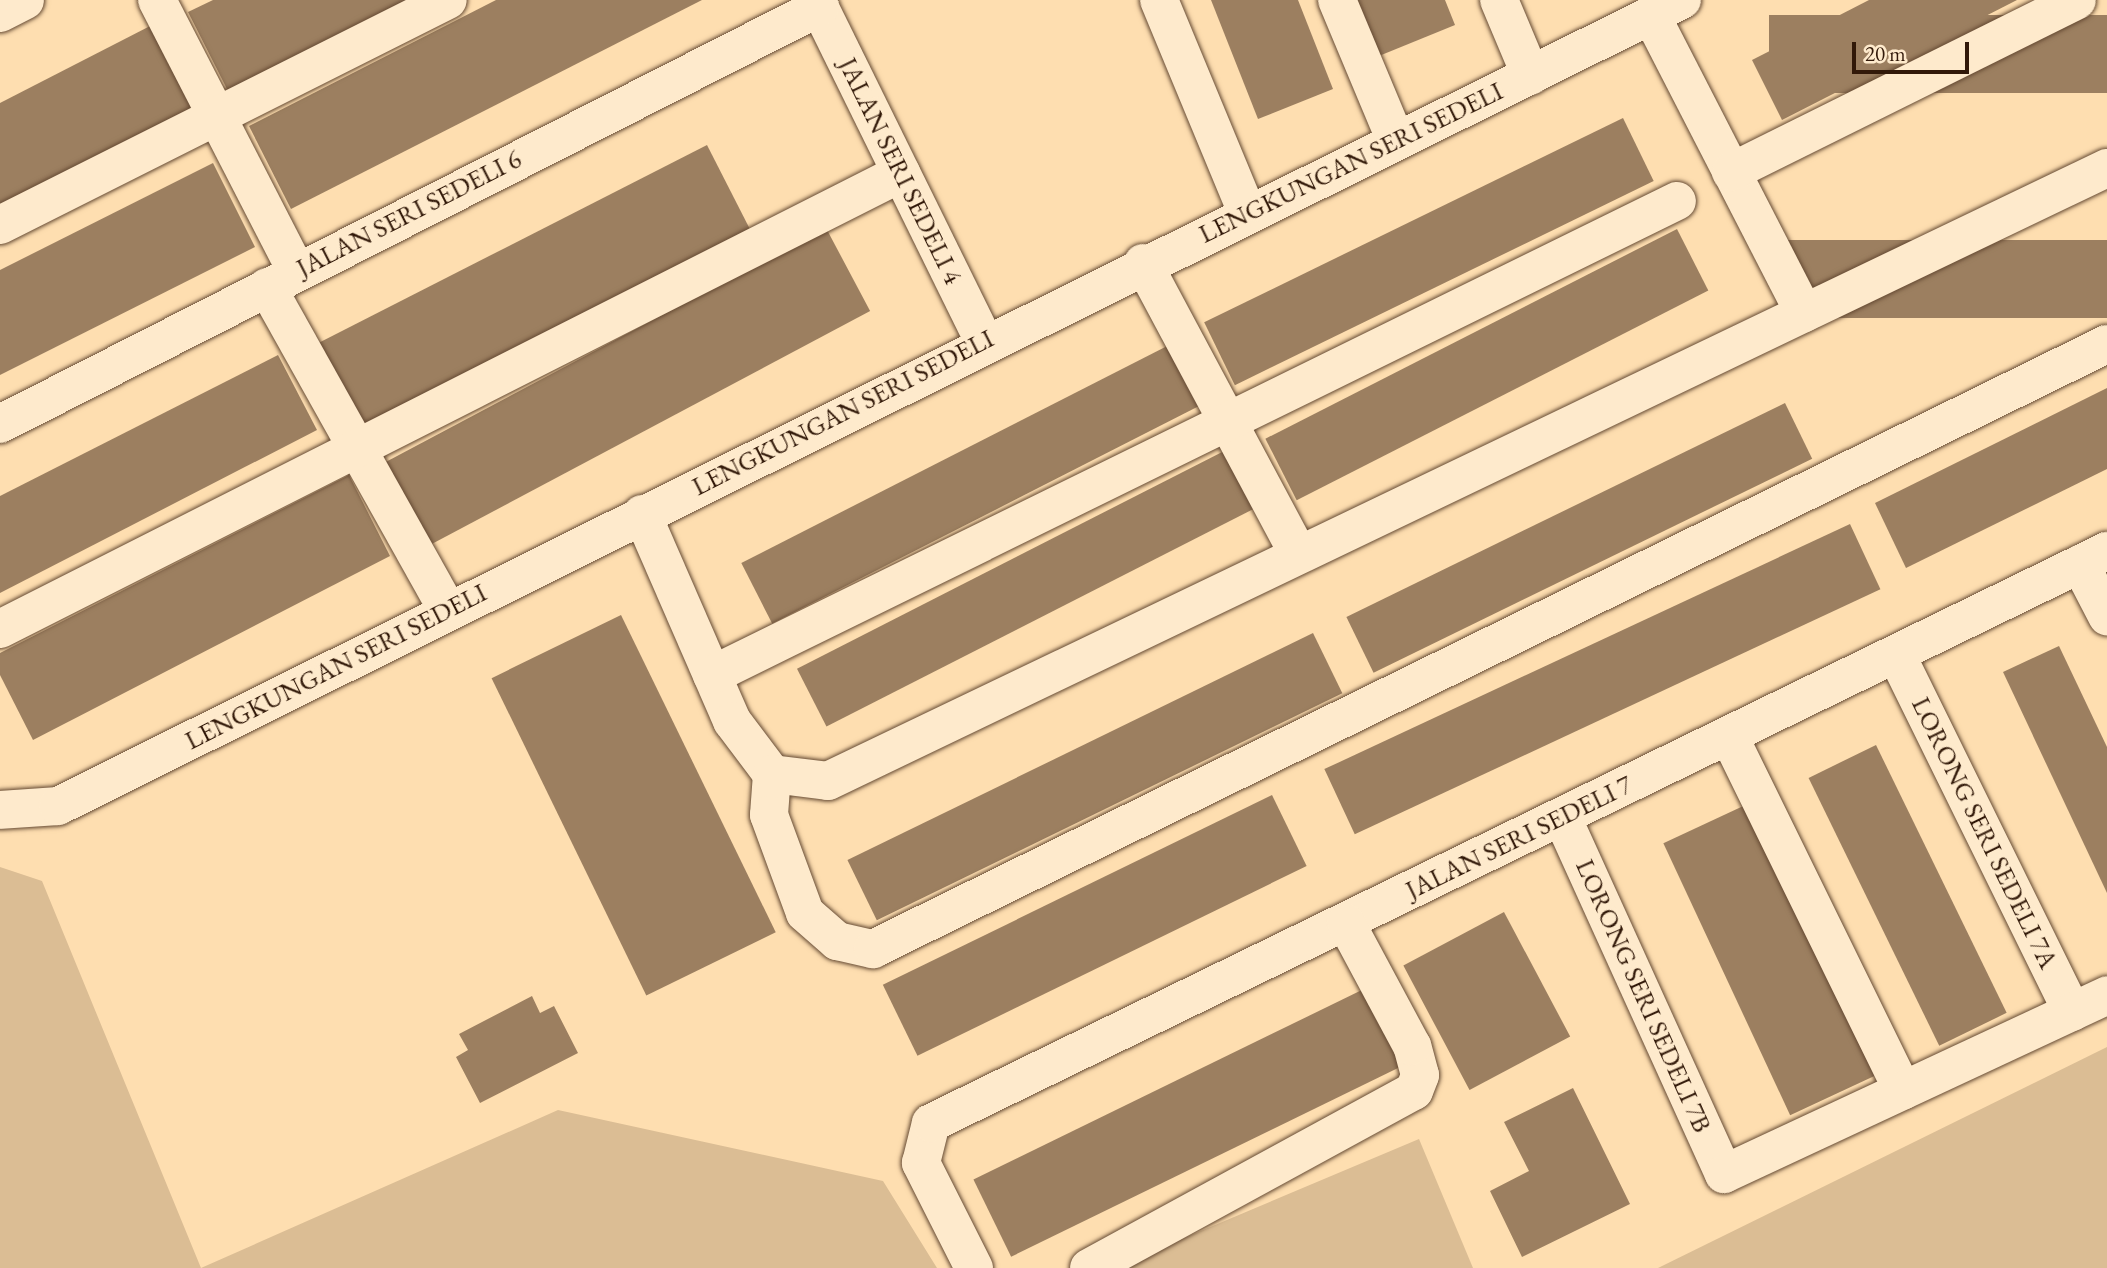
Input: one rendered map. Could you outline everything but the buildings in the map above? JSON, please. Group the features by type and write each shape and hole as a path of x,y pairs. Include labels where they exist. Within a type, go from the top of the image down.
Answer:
{"street":[{"path":"0,13 25,0"},
{"path":"157,0 218,119 281,279 357,448 447,611"},
{"path":"0,225 218,119 448,0"},
{"path":"1159,0 1247,212"},
{"path":"1337,0 1396,141"},
{"path":"1499,0 1531,76"},
{"path":"1731,172 2077,0"},
{"name":"JALAN SERI SEDELI 4","path":"818,4 984,341"},
{"name":"JALAN SERI SEDELI 6","path":"0,424 818,4"},
{"path":"1667,8 1731,172 1804,313"},
{"name":"LENGKUNGAN SERI SEDELI","path":"0,810 58,806 984,341 1667,8"},
{"path":"772,774 828,781 1297,552 2107,168"},
{"path":"0,629 901,173"},
{"path":"712,675 1677,201"},
{"path":"1143,263 1297,552"},
{"path":"642,514 732,721 772,774 769,815 805,913 836,941 873,949 2107,344"},
{"path":"2093,558 2107,616"},
{"name":"JALAN SERI SEDELI 7","path":"974,1268 921,1163 930,1123 2093,558"},
{"name":"LORONG SERI SEDELI 7A","path":"1896,654 2072,1012"},
{"path":"1729,736 1903,1091 2107,995"},
{"name":"LORONG SERI SEDELI 7B","path":"1562,817 1724,1174 1903,1091"},
{"path":"1089,1268 1414,1091 1420,1075 1412,1046 1346,923"}],"shaded area":[{"path":"0,867 42,881 201,1268 0,1268"},
{"path":"2107,1047 2107,1268 1658,1268"},
{"path":"558,1110 883,1181 937,1268 201,1268"},
{"path":"1419,1139 1473,1268 1113,1268"}]}
